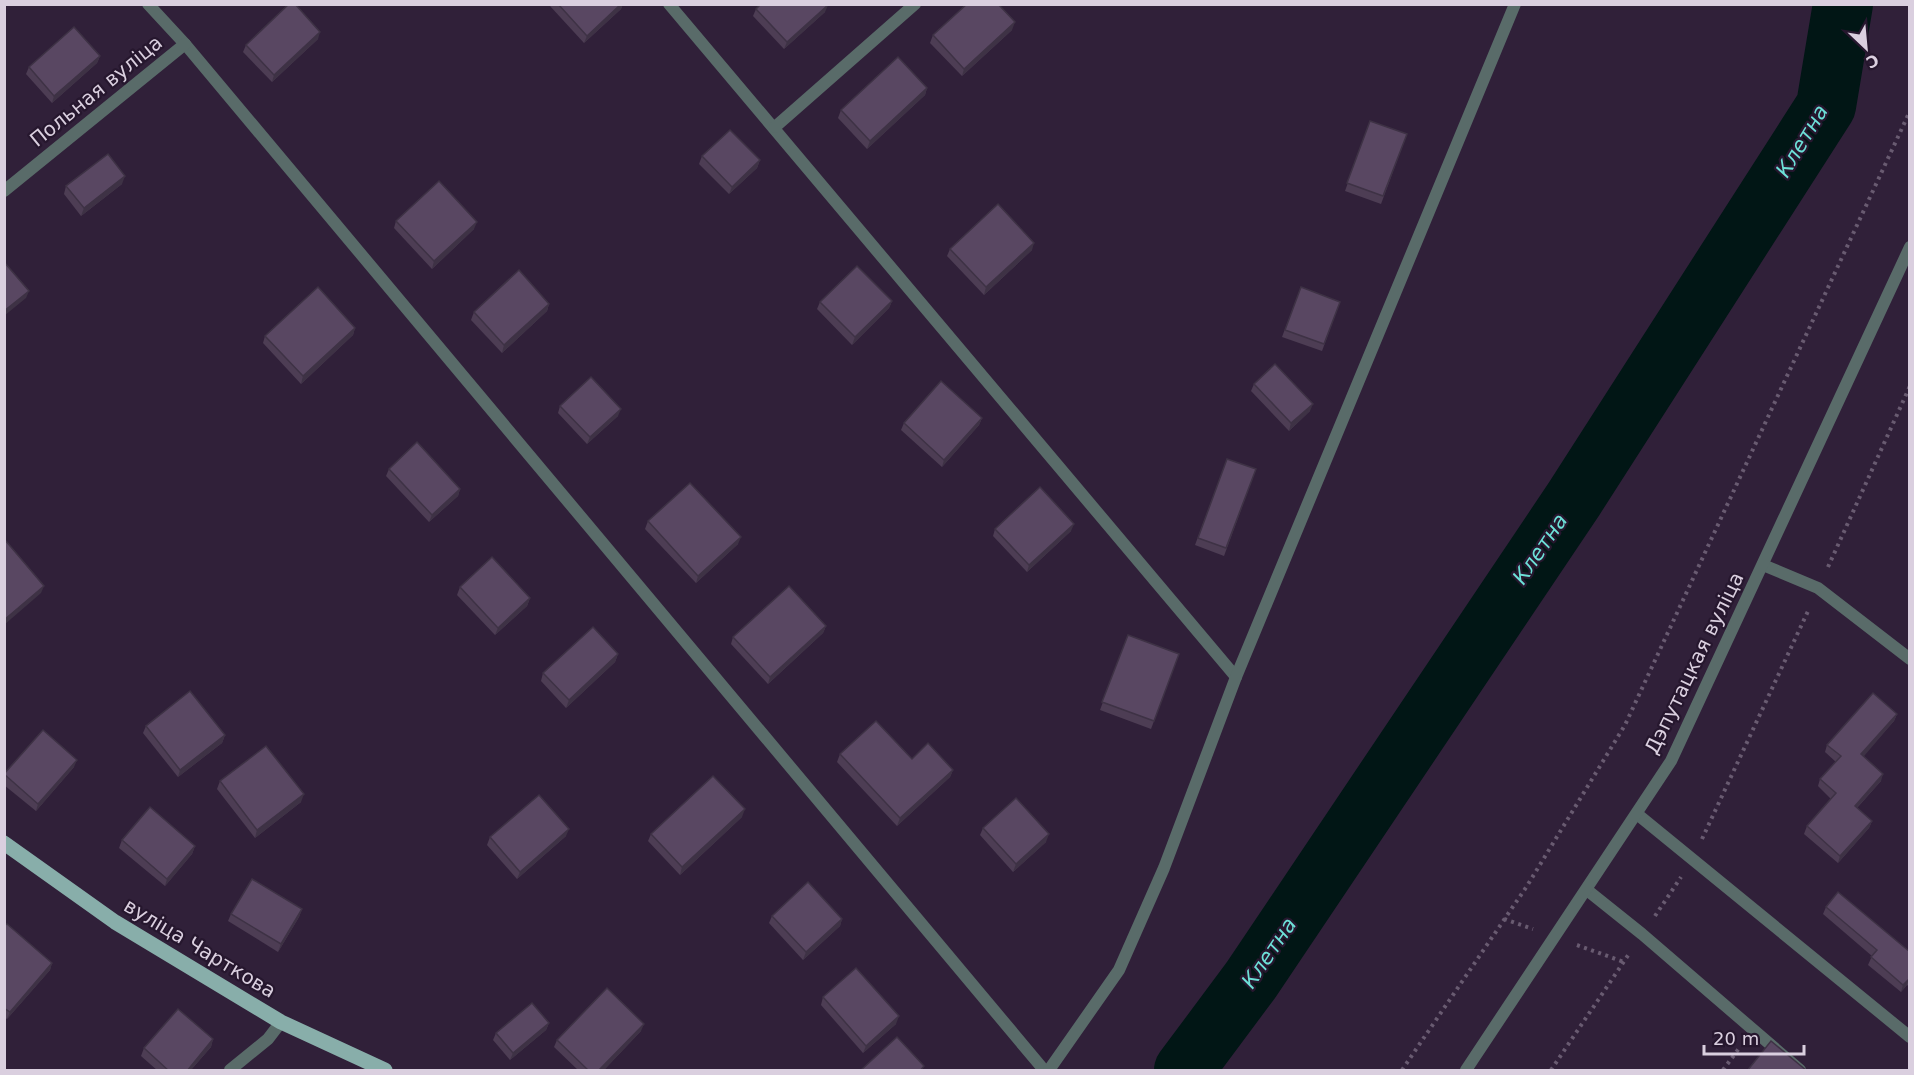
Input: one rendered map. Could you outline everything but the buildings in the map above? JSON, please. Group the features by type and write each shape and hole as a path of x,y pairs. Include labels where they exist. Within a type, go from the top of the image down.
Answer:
{"main road":[{"name":"вуліца Чарткова","path":"4,843 115,922 281,1022 386,1071"}],"street":[{"path":"148,4 184,44 1044,1071"},
{"path":"669,4 1236,677"},
{"path":"775,128 915,4"},
{"path":"1049,1071 1119,970 1164,868 1236,677 1515,4"},
{"name":"Польная вуліца","path":"4,191 184,44"},
{"name":"Дэпутацкая вуліца","path":"1466,1071 1671,761 1910,246"},
{"path":"1763,565 1818,588 1910,659"},
{"path":"1637,814 1910,1037"},
{"path":"1587,890 1642,934 1800,1071"},
{"path":"230,1071 268,1039 281,1022"}],"path":[{"path":"1402,1071 1527,886 1625,725 1910,111"},
{"path":"1551,1071 1693,860 1910,386"}],"waterway":[{"name":"Клетна","path":"1184,1070 1251,980 1574,499 1826,106 1843,4"}]}
